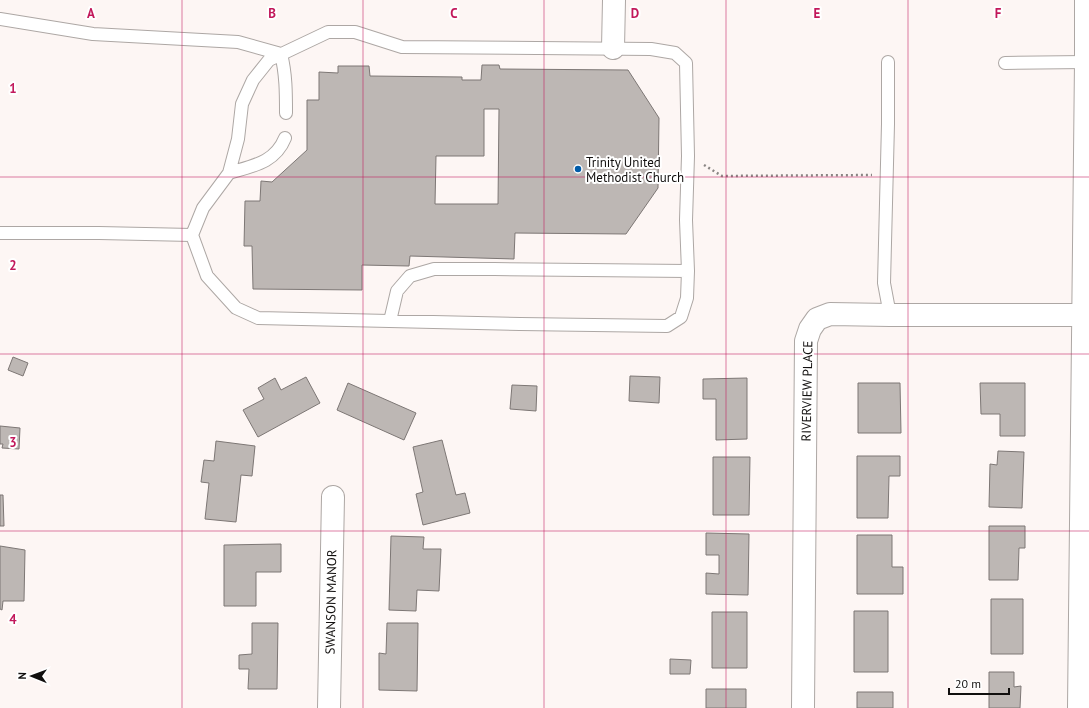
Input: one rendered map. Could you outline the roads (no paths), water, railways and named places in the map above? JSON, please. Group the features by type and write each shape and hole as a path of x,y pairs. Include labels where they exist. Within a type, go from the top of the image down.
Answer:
{"street":[{"path":"613,48 614,0"},
{"path":"1079,708 1086,380 1083,315 1086,0"},
{"name":"RIVERVIEW PLACE","path":"803,708 806,341 810,329 817,319 830,314 1083,315"},
{"name":"SWANSON MANOR","path":"329,708 333,497"}],"lane":[{"path":"0,19 93,34 238,42 281,54"},
{"path":"328,32 355,32 402,47 613,48 651,49 675,53 686,63 688,156 686,220 688,271 687,298 681,317 667,326 258,318 236,308 207,276 192,235 203,208 229,173 238,140 242,104 253,80 268,60 328,32"},
{"path":"281,54 284,67 286,113"},
{"path":"888,62 884,283 890,315"},
{"path":"1005,63 1086,62"},
{"path":"229,173 256,165 273,156 282,145 285,138"},
{"path":"0,233 99,232 192,235"},
{"path":"390,321 397,291 410,276 434,269 688,271"}],"place":[{"name":"Trinity United Methodist Church","path":"578,169"}]}
